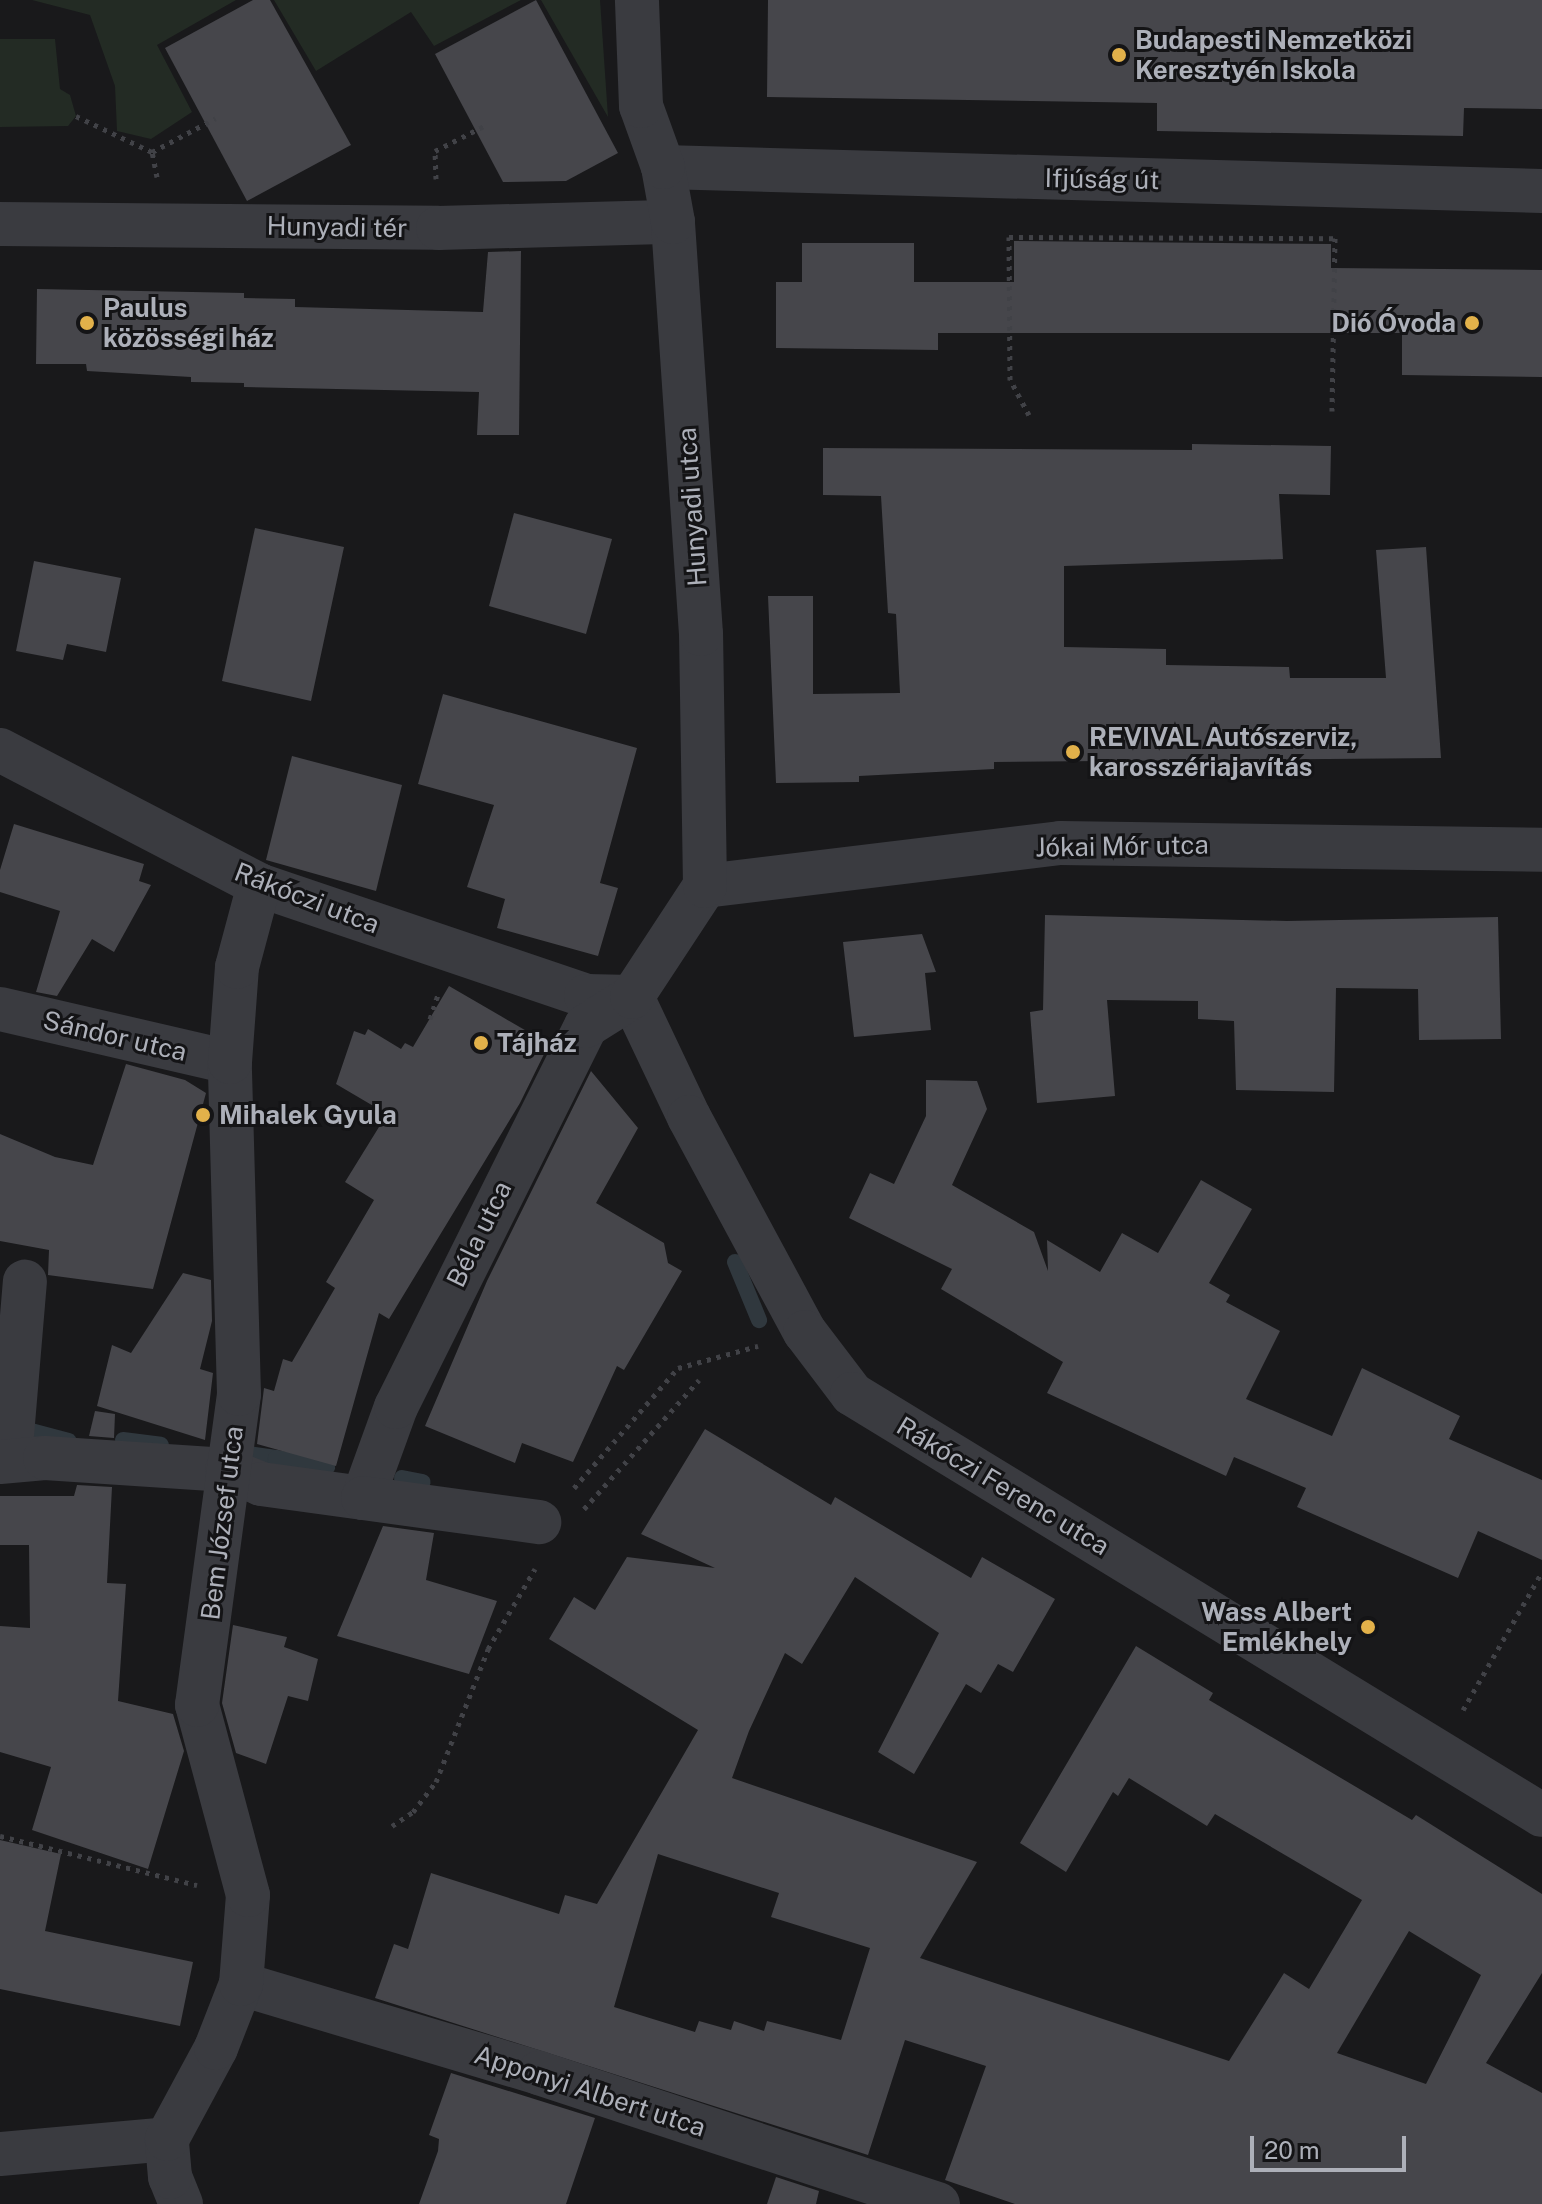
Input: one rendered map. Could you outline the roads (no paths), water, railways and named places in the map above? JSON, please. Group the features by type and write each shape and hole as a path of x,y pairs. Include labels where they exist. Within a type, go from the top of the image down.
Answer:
{"street":[{"name":"Hunyadi utca","path":"637,0 641,106 663,167 673,222 701,634 705,886"},
{"name":"Ifjúság út","path":"663,167 1542,191"},
{"name":"Hunyadi tér","path":"0,224 438,228 673,222"},
{"name":"Rákóczi utca","path":"0,750 259,885 586,996 632,997"},
{"name":"Jókai Mór utca","path":"705,886 1060,843 1542,850"},
{"name":"Bem József utca","path":"167,2139 216,2048 241,1984 248,1895 197,1705 239,1394 230,1062 237,967 259,885"},
{"path":"632,997 705,886"},
{"name":"Rákóczi Ferenc utca","path":"632,997 689,1117 805,1332 852,1394 1542,1815"},
{"name":"Béla utca","path":"363,1498 396,1407 586,1026 632,997"},
{"name":"Sándor utca","path":"0,1009 230,1062"},
{"path":"25,1282 5,1460 227,1470 261,1484 363,1498 551,1534"},
{"name":"Apponyi Albert utca","path":"241,1984 539,2073 938,2204"},
{"path":"0,2154 167,2139 170,2177 181,2204"}],"waterway":[{"path":"735,1262 759,1320"},
{"path":"31,1431 69,1441"},
{"path":"123,1440 161,1445"},
{"path":"248,1454 276,1458"},
{"path":"273,1472 276,1458 327,1467"},
{"path":"402,1478 423,1482"}],"place":[{"name":"Budapesti Nemzetközi Keresztyén Iskola","path":"1119,55"},
{"name":"Paulus közösségi ház","path":"87,323"},
{"name":"Dió Óvoda","path":"1472,323"},
{"name":"REVIVAL Autószerviz, karosszériajavítás","path":"1073,752"},
{"name":"Tájház","path":"481,1043"},
{"name":"Mihalek Gyula","path":"203,1115"},
{"name":"Wass Albert Emlékhely","path":"1368,1627"}]}
